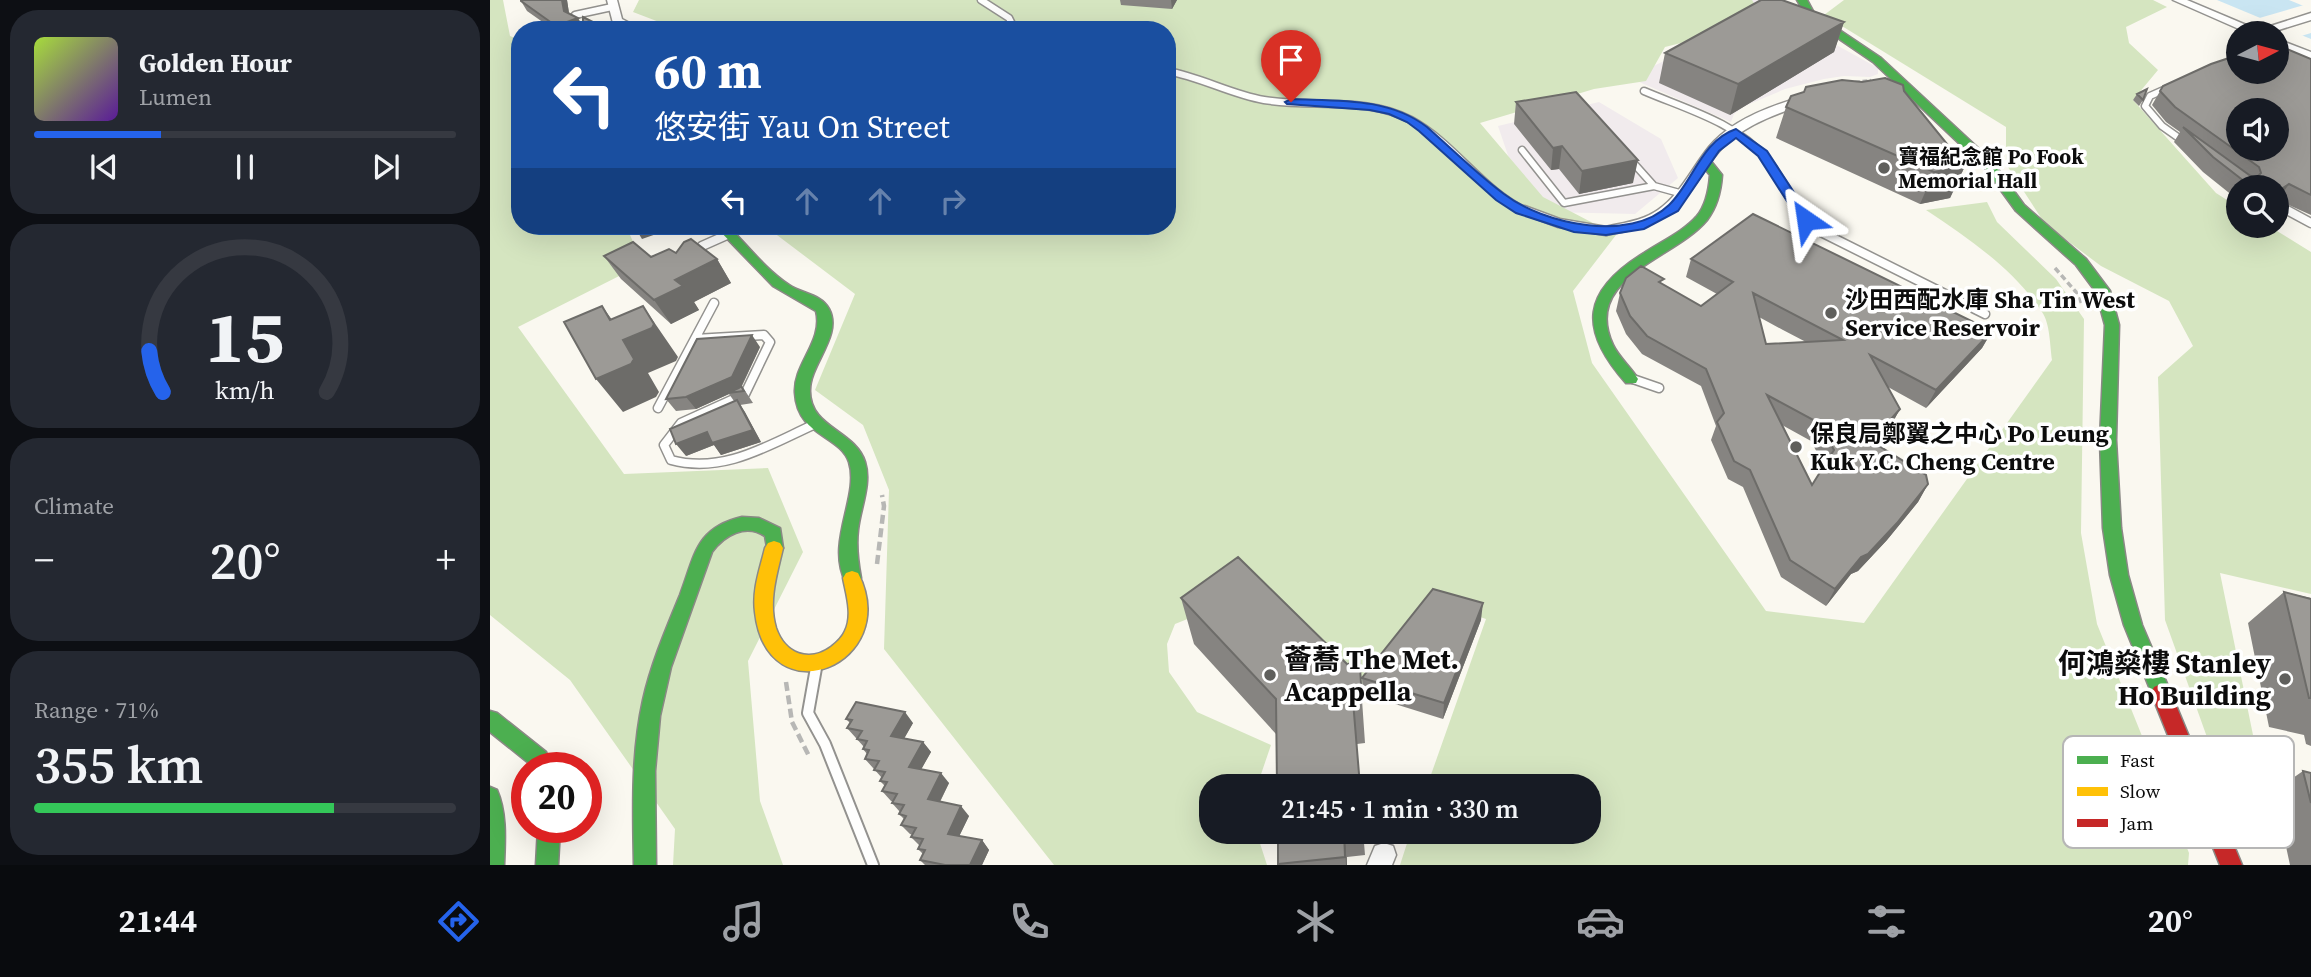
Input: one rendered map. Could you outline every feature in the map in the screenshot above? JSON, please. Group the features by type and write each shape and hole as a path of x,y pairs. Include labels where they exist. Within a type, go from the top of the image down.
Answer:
{"street":[{"path":"1802,0 1810,15 1877,60 1989,164 2028,216 2091,273 2108,302 2112,325 2108,440 2112,528 2119,575 2133,625 2178,736"},
{"path":"2178,0 2229,21"},
{"path":"612,4 617,21"},
{"path":"2289,24 2311,16"},
{"path":"2289,48 2311,56"},
{"path":"1888,88 1906,87"},
{"path":"1606,231 1639,226 1673,208 1714,149 1736,133 1790,104 1818,96"},
{"path":"1631,379 1615,366 1599,341 1597,319 1607,293 1627,271 1674,241 1704,214 1710,205 1716,175 1706,163"},
{"path":"645,865 643,795 654,698 662,664 704,548 717,534 734,526 765,526 774,534 775,547 764,599 767,627 785,656 800,665 826,661 843,649 856,634 859,626 847,542 858,468 852,452 841,442 822,433 804,403 802,381 808,357 822,334 826,318 820,306 788,291 730,235"},
{"path":"490,720 530,752"},
{"path":"490,797 495,831 493,865"},
{"path":"547,865 548,843"},
{"path":"2224,848 2231,865"}],"lane":[{"path":"981,0 1010,21"},
{"path":"575,15 612,4"},
{"path":"1176,73 1195,76 1265,100 1370,107 1393,112 1410,119 1427,132 1500,197 1521,211 1574,228 1606,231"},
{"path":"2175,85 2150,96 2145,106 2162,126 2197,152"},
{"path":"1644,91 1736,133 1762,154 1806,220 1819,231 1985,314"},
{"path":"1522,150 1564,203 1654,186 1683,194"},
{"path":"1627,155 1654,186"},
{"path":"2289,211 2311,223"},
{"path":"691,262 702,246 718,235"},
{"path":"657,408 714,303"},
{"path":"695,339 764,335 770,342 745,394 681,423 673,430 664,445 671,460 691,466 718,464 815,424"},
{"path":"1631,379 1659,388"},
{"path":"817,663 808,713 825,744 873,865"}],"path":[{"path":"782,673 787,685 792,722 809,756"}],"shaded area":[{"path":"1735,0 1771,0 1822,37 1878,68 1878,74 1870,77 1844,76 1824,79 1785,89 1745,106 1734,114 1731,122 1637,81 1639,73 1664,61 1682,40"},
{"path":"1599,102 1661,139 1678,178 1635,214 1550,212 1512,167 1498,126"}],"green space":[{"path":"490,0 503,0 511,36 511,235 630,235 643,264 518,327 624,474 768,468 803,552 748,661 760,801 783,865 673,865 675,829 570,680 490,615"},
{"path":"639,0 1752,0 1760,12 1701,38 1665,47 1646,81 1594,89 1480,123 1543,197 1616,235 1573,291 1592,363 1766,611 1864,623 2052,360 2047,322 2031,296 1989,255 1926,210 1987,202 1997,222 2056,279 2084,319 2081,533 2097,624 2142,736 2063,736 2063,848 2187,848 2188,865 1400,865 1407,844 1601,844 1601,774 1431,774 1486,619 1429,600 1360,687 1200,614 1175,624 1167,644 1169,672 1197,712 1271,745 1261,774 1199,774 1199,844 1260,844 1267,865 1054,865 884,649 889,490 863,425 815,390 855,294 777,235 1176,235 1176,21 656,21 633,12"},
{"path":"1844,0 2153,0 2167,7 2126,27 2129,43 2158,70 2133,100 2216,193 2226,199 2226,238 2288,238 2311,252 2311,594 2220,573 2253,736 2207,736 2165,620 2158,377 2193,346 2169,301 2101,266 2045,224 2006,164 2006,127 1824,15"}],"water":[{"path":"2217,0 2289,0 2311,9 2311,39 2289,30 2289,21 2268,21"}],"pier":[{"path":"2304,5 2311,8 2311,33 2298,37 2289,33 2289,21 2256,19"}],"building":[{"path":"562,0 564,11 578,18 570,21 549,21 521,1"},
{"path":"1761,0 1782,0 1844,22 1738,84 1665,53"},
{"path":"2289,50 2311,59 2311,195 2289,184 2289,175 2259,175 2259,167 2251,161 2289,161 2289,98 2226,98 2226,143 2175,107 2160,91 2163,86 2226,59 2226,84 2289,84"},
{"path":"1885,78 1903,85 1904,91 1965,166 1934,172 1786,107 1791,96 1804,92 1806,87 1842,80 1862,82"},
{"path":"2147,89 2143,100 2137,94"},
{"path":"1576,92 1638,160 1582,171 1562,146 1553,148 1516,102"},
{"path":"2183,127 2226,158 2226,161 2249,175 2236,175 2213,157"},
{"path":"1753,214 1992,331 1936,390 1870,355 1900,409 1871,441 1926,475 1928,484 1897,523 1868,554 1861,557 1835,589 1790,560 1750,470 1734,461 1717,422 1724,413 1706,369 1647,336 1630,316 1620,293 1626,278 1641,266 1664,279 1659,282 1701,306 1733,282 1691,259","holes":["1753,293 1843,340 1766,344","1767,395 1819,423 1834,450 1812,485"]},
{"path":"691,239 717,259 675,280 683,286 654,300 604,256 633,242 651,257 669,249 676,253 684,242"},
{"path":"602,306 610,320 643,306 654,324 652,328 623,340 634,359 631,364 596,379 564,322"},
{"path":"752,335 732,377 686,397 666,399 697,339"},
{"path":"741,386 744,391 728,393 739,388"},
{"path":"737,400 753,430 712,443 707,432 676,444 670,429"},
{"path":"1238,557 1348,665 1359,651 1362,700 1353,701 1359,774 1277,774 1276,699 1181,598"},
{"path":"1433,589 1483,603 1444,703 1362,678"},
{"path":"2284,592 2311,599 2311,698 2309,698"},
{"path":"856,702 905,712 891,736 923,742 909,767 941,773 928,799 961,806 948,834 982,840 970,865 945,865 920,860 925,850 918,849 923,839 911,837 916,828 901,825 906,816 899,814 904,805 892,803 897,794 882,791 887,782 880,781 885,772 874,770 879,761 865,759 869,750 863,749 867,741 857,739 862,731 847,728 852,720 846,719"},
{"path":"2303,771 2311,773 2311,803"},
{"path":"1278,844 1344,844 1345,857 1278,864"}],"traffic: fast":[{"path":"1802,0 1810,15 1877,60 1988,164 2020,208 2081,262 2103,291 2112,325 2108,440 2112,528 2119,575 2133,625 2161,693"},
{"path":"1631,379 1616,363 1600,332 1599,316 1603,302 1624,274 1687,232 1704,215 1712,199 1716,175 1706,163"},
{"path":"729,235 778,283 816,303 823,311 824,329 806,372 802,392 810,417 818,426 845,444 857,461 858,487 848,536 852,578"},
{"path":"645,865 645,771 653,699 701,557 717,534 742,524 759,525 774,533 774,548"},
{"path":"490,720 530,752"},
{"path":"490,797 495,831 493,865"},
{"path":"547,865 548,843"}],"traffic: slow":[{"path":"774,548 765,588 764,612 773,641 791,660 815,664 828,659 849,642 857,621 857,602 852,578"}],"traffic: jam":[{"path":"2161,693 2178,736"},
{"path":"2224,848 2231,865"}],"place":[{"name":"寶福紀念館 Po Fook Memorial Hall","path":"1884,168"},
{"name":"沙田西配水庫 Sha Tin West Service Reservoir","path":"1831,313"},
{"name":"保良局鄭翼之中心 Po Leung Kuk Y.C. Cheng Centre","path":"1796,447"},
{"name":"薈蕎 The Met. Acappella","path":"1270,675"},
{"name":"何鴻燊樓 Stanley Ho Building","path":"2285,679"}],"route":[{"path":"1291,102 1370,107 1393,112 1410,119 1436,139 1500,197 1521,211 1574,228 1606,231 1639,226 1673,208 1714,149 1736,133 1772,166 1806,220"}]}
